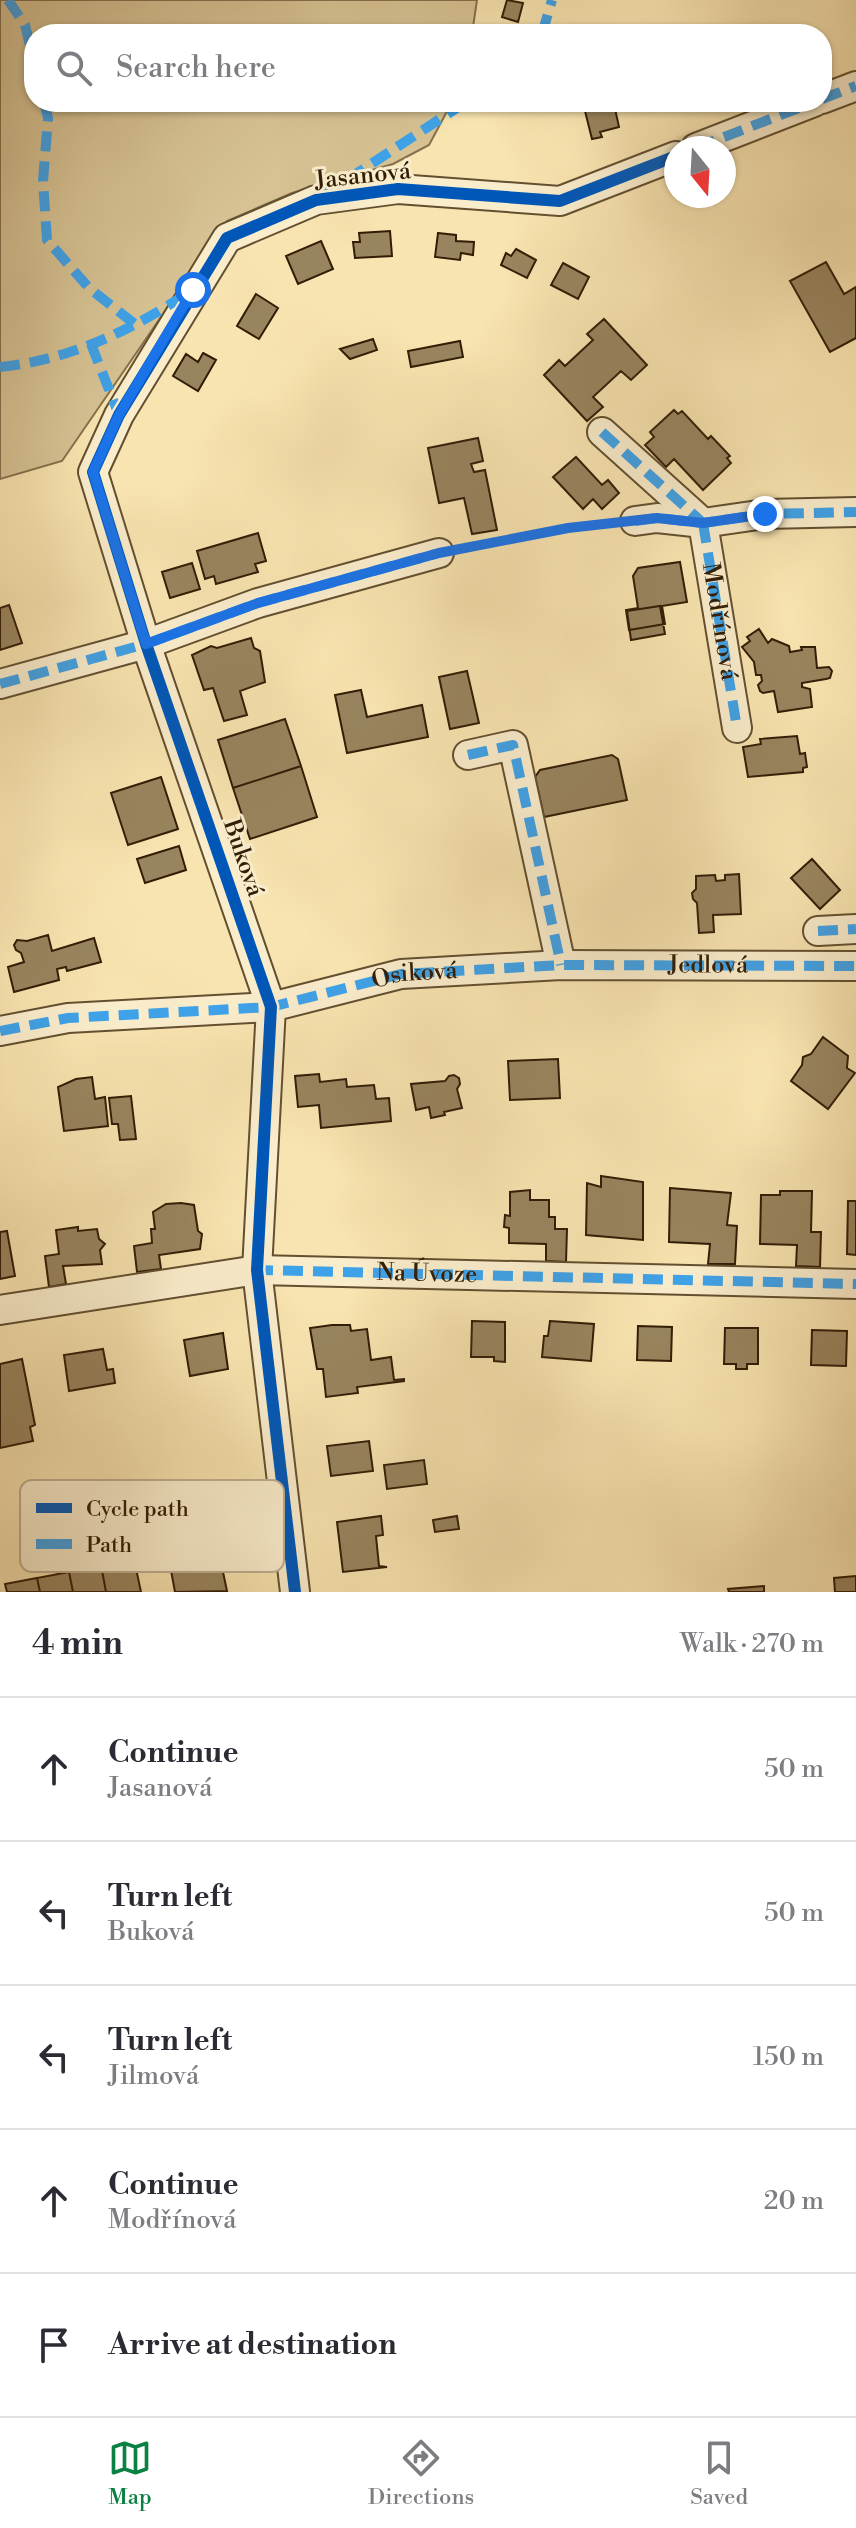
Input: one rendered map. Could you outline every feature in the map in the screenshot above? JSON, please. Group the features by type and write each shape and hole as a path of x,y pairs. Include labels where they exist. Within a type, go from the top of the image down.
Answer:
{"street":[{"path":"832,95 856,86"},
{"path":"727,136 788,112"},
{"name":"Jasanová","path":"93,472 119,415 227,238 316,200 398,189 560,201 664,161"},
{"path":"602,432 703,523"},
{"name":"Buková","path":"93,472 146,644 271,1007 257,1270 282,1480"},
{"path":"635,521 657,518 703,523 765,514 856,512"},
{"name":"Modřínová","path":"703,523 737,728"},
{"path":"0,684 146,644 258,603 439,553"},
{"path":"468,755 513,745 561,965"},
{"path":"818,931 856,929"},
{"name":"Osiková","path":"0,1031 68,1018 271,1007 401,974 561,965"},
{"name":"Jedlová","path":"561,965 856,966"},
{"name":"Na Úvoze","path":"0,1310 257,1270 856,1284"},
{"name":"Buková","path":"284,1499 295,1592"}],"path":[{"path":"439,553 568,528 635,521"}],"shaded area":[{"path":"0,0 477,0 473,24 24,24 24,112 447,112 429,145 393,164 292,193 227,221 62,461 0,479"}],"building":[{"path":"507,0 523,3 518,22 502,17"},
{"path":"585,112 616,112 619,127 600,132 602,137 592,139"},
{"path":"390,231 392,256 355,258 353,242 360,242 359,233"},
{"path":"438,233 456,235 456,241 474,242 473,255 461,253 460,260 435,257"},
{"path":"321,241 333,269 298,284 286,256"},
{"path":"516,249 536,260 527,278 501,265 506,253 511,256"},
{"path":"826,262 844,294 856,287 856,338 830,352 790,281"},
{"path":"563,263 589,277 578,299 551,285"},
{"path":"256,294 278,308 259,339 237,326"},
{"path":"604,319 647,365 631,380 621,371 593,397 603,407 587,421 544,375 559,360 565,366 593,340 587,334"},
{"path":"373,339 377,350 350,359 340,349"},
{"path":"460,341 463,357 411,367 408,351"},
{"path":"203,353 216,360 198,391 173,376 186,354 198,362"},
{"path":"674,410 678,414 682,411 708,439 711,436 730,456 727,458 731,463 703,490 674,459 666,467 645,445 654,437 650,432"},
{"path":"478,438 483,461 471,464 474,472 485,470 497,530 472,534 464,498 439,503 428,448"},
{"path":"576,457 602,485 608,480 619,493 602,509 593,499 583,509 553,477"},
{"path":"258,533 266,561 255,564 258,572 216,584 214,576 205,579 197,551"},
{"path":"680,562 687,602 662,606 665,624 629,630 626,610 638,608 633,576 638,568"},
{"path":"192,563 200,589 170,598 162,572"},
{"path":"9,605 22,643 0,650 0,608"},
{"path":"660,606 665,634 631,640 627,611"},
{"path":"759,629 768,643 772,639 789,646 790,652 802,650 801,647 815,647 817,668 829,667 832,671 830,678 802,683 802,687 810,689 812,707 778,712 774,691 760,691 761,675 756,675 754,662 742,647 750,641 747,637"},
{"path":"251,638 254,648 260,651 265,682 240,691 247,715 224,721 213,688 204,690 192,655 211,646 217,648"},
{"path":"467,671 479,723 450,729 439,677"},
{"path":"361,690 367,717 422,705 428,737 347,753 335,695"},
{"path":"285,719 301,766 233,788 218,740"},
{"path":"797,736 800,754 805,753 807,767 803,768 803,772 748,777 743,747 761,744 760,739"},
{"path":"612,755 618,759 627,800 544,817 535,777 540,770"},
{"path":"301,766 317,817 250,839 233,788"},
{"path":"161,777 178,829 128,845 111,793"},
{"path":"179,846 186,870 145,883 137,859"},
{"path":"812,859 840,890 820,909 791,878"},
{"path":"739,874 741,914 713,915 714,932 699,933 697,903 692,893 696,889 696,876 715,875 716,881 725,880 725,875"},
{"path":"48,935 52,951 94,938 101,962 67,971 66,967 57,969 59,980 14,992 8,967 24,962 14,945 17,940 27,941"},
{"path":"823,1037 848,1056 847,1068 855,1073 828,1109 791,1081 802,1065 803,1057 811,1054"},
{"path":"558,1059 560,1098 510,1100 508,1061"},
{"path":"319,1074 320,1082 346,1079 347,1087 374,1085 376,1099 389,1098 391,1121 321,1128 319,1105 298,1107 295,1076"},
{"path":"454,1075 459,1078 457,1089 462,1108 431,1118 429,1107 416,1110 411,1084 445,1081"},
{"path":"92,1077 95,1099 105,1097 108,1126 64,1131 58,1087 76,1079"},
{"path":"131,1096 136,1139 120,1140 118,1124 112,1124 109,1098"},
{"path":"601,1176 643,1182 643,1240 586,1235 587,1183 601,1187"},
{"path":"670,1188 731,1193 727,1225 737,1226 735,1264 708,1264 710,1244 669,1242"},
{"path":"530,1190 530,1200 549,1200 549,1217 555,1217 555,1229 567,1229 566,1262 546,1261 546,1244 509,1243 509,1228 504,1227 505,1215 510,1216 510,1192"},
{"path":"780,1191 812,1191 811,1232 821,1232 820,1267 796,1266 797,1245 760,1244 761,1195 780,1195"},
{"path":"848,1201 856,1201 856,1255 847,1254"},
{"path":"166,1204 194,1205 198,1231 202,1234 200,1249 159,1255 161,1269 137,1272 134,1246 152,1243 151,1229 155,1229 153,1212"},
{"path":"78,1227 78,1231 97,1229 99,1239 105,1244 100,1250 102,1264 63,1266 66,1284 49,1287 45,1256 59,1254 56,1230"},
{"path":"7,1231 15,1276 0,1279 0,1232"},
{"path":"472,1321 505,1322 505,1362 494,1361 494,1357 471,1357"},
{"path":"550,1321 594,1324 591,1361 542,1357 544,1336 548,1336"},
{"path":"350,1325 351,1331 367,1329 371,1360 391,1357 394,1380 404,1381 357,1387 358,1393 326,1397 323,1369 317,1369 310,1328"},
{"path":"638,1326 672,1327 671,1361 637,1360"},
{"path":"725,1328 758,1328 758,1364 747,1364 747,1369 736,1369 736,1364 724,1364"},
{"path":"812,1330 847,1331 846,1366 811,1365"},
{"path":"223,1333 228,1369 190,1376 184,1340"},
{"path":"103,1349 107,1370 113,1369 115,1383 69,1391 64,1355"},
{"path":"22,1359 35,1425 30,1427 33,1441 0,1448 0,1364"},
{"path":"369,1441 373,1471 331,1476 327,1446"},
{"path":"424,1460 427,1484 387,1489 384,1465"},
{"path":"381,1516 383,1535 376,1536 379,1566 387,1567 343,1572 337,1522"},
{"path":"457,1516 459,1529 435,1532 433,1520"},
{"path":"69,1572 102,1572 106,1592 73,1592"},
{"path":"69,1572 73,1592 40,1592 37,1578"},
{"path":"102,1572 137,1572 141,1592 106,1592"},
{"path":"171,1572 223,1572 227,1591 175,1592"},
{"path":"856,1576 856,1592 835,1592 834,1578"},
{"path":"37,1578 40,1592 7,1592 5,1584"},
{"path":"764,1586 764,1592 729,1592 728,1589"}],"marked path":[{"path":"8,0 24,24"},
{"path":"545,24 552,0"},
{"path":"832,95 856,86"},
{"path":"46,112 43,181 47,240 89,288 136,325"},
{"path":"322,196 451,112"},
{"path":"727,136 788,112"},
{"path":"0,367 50,358 98,342 144,320 188,293"},
{"path":"91,344 119,415"},
{"path":"602,432 703,523"},
{"path":"635,521 657,518 703,523 765,514 856,512"},
{"path":"703,523 737,728"},
{"path":"0,684 146,644 258,603 439,553"},
{"path":"468,755 513,745 561,965"},
{"path":"818,931 856,929"},
{"path":"0,1031 68,1018 271,1007 401,974 561,965 856,966"},
{"path":"257,1266 257,1270 856,1284"}],"cycle path":[{"path":"282,1480 257,1270 271,1007 146,644 93,472 119,415 227,238 316,200 398,189 560,201 664,161"},
{"path":"284,1499 295,1592"}],"route":[{"path":"193,290 119,415 93,472 146,644 258,603 439,553 568,528 657,518 703,523 765,514"}]}
